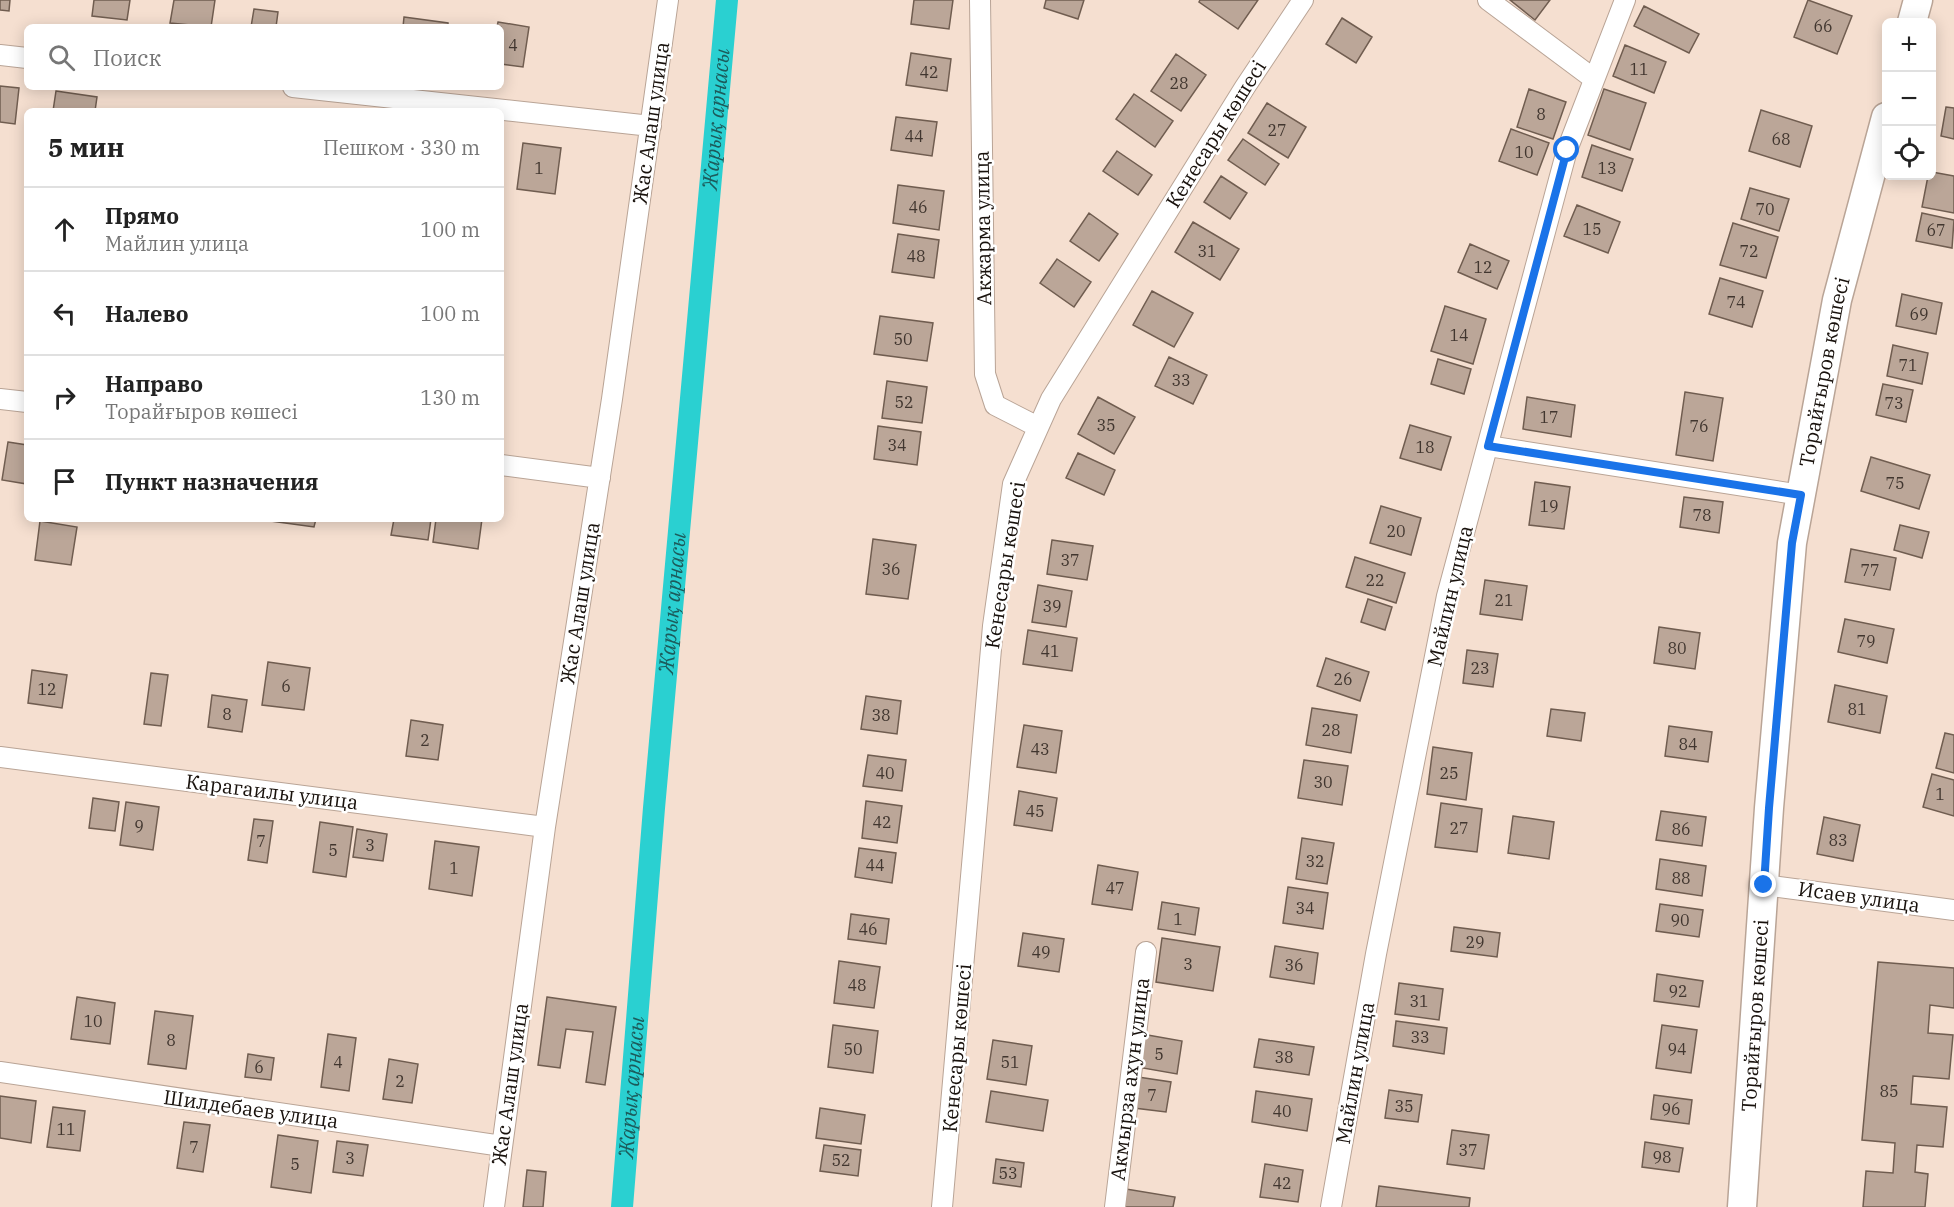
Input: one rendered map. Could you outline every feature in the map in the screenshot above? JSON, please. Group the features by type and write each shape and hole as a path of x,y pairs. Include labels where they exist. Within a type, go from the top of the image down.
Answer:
{"street":[{"name":"Жас Алаш улица","path":"494,1207 545,827 600,478 668,0"},
{"name":"Акжарма улица","path":"980,0 985,374 995,405 1038,427"},
{"name":"Кенесары көшесі","path":"942,1207 993,626 1013,484 1051,399 1245,87 1304,0"},
{"path":"1488,0 1594,79"},
{"name":"Майлин улица","path":"1331,1207 1376,954 1447,596 1567,150 1624,0"},
{"path":"1913,18 1918,0"},
{"path":"0,55 24,58"},
{"path":"321,90 486,108"},
{"path":"504,110 651,126"},
{"name":"Торайғыров көшесі","path":"1742,1207 1769,808 1792,543 1836,300 1884,126"},
{"path":"0,399 24,402"},
{"path":"1488,446 1801,495"},
{"path":"504,465 600,478"},
{"name":"Карагаилы улица","path":"0,757 545,827"},
{"name":"Исаев улица","path":"1764,885 1954,910"},
{"name":"Акмырза ахун улица","path":"1115,1207 1146,952"},
{"name":"Шилдебаев улица","path":"0,1072 502,1146"}],"building":[{"path":"0,0 10,0 9,11 0,10"},
{"path":"94,0 130,0 127,20 92,16"},
{"path":"174,0 215,0 211,24 170,23"},
{"path":"914,0 953,0 949,29 911,24"},
{"path":"1046,0 1084,0 1078,19 1044,8"},
{"path":"1200,0 1258,0 1238,29 1199,2"},
{"path":"1510,0 1550,0 1535,20"},
{"path":"1808,0 1852,16 1837,54 1794,37"},
{"path":"1644,6 1699,34 1689,53 1634,26"},
{"path":"254,9 278,12 276,24 252,24"},
{"path":"404,17 448,23 448,24 403,24"},
{"path":"1342,18 1372,37 1356,63 1326,44"},
{"path":"498,22 529,27 523,67 504,64 504,24 498,24"},
{"path":"1625,45 1666,62 1654,93 1613,76"},
{"path":"911,53 951,59 947,91 906,85"},
{"path":"1176,54 1206,75 1181,111 1151,91"},
{"path":"0,86 19,88 15,124 0,122"},
{"path":"1529,89 1566,102 1553,139 1517,127"},
{"path":"1604,89 1646,103 1630,150 1588,135"},
{"path":"56,91 97,97 95,108 53,108"},
{"path":"1134,94 1173,121 1155,147 1116,119"},
{"path":"1267,103 1306,127 1288,158 1248,133"},
{"path":"1946,107 1954,108 1954,139 1941,136"},
{"path":"1761,110 1812,126 1800,167 1749,151"},
{"path":"896,117 937,122 932,156 891,150"},
{"path":"1511,129 1549,143 1537,175 1499,161"},
{"path":"1243,139 1279,164 1265,185 1228,160"},
{"path":"523,143 561,148 555,194 517,189"},
{"path":"1592,145 1633,159 1622,191 1582,177"},
{"path":"1117,151 1152,175 1138,195 1103,171"},
{"path":"1936,173 1954,176 1954,213 1922,207 1927,180 1936,180"},
{"path":"1221,176 1247,193 1230,219 1204,202"},
{"path":"898,185 944,191 939,230 893,223"},
{"path":"1750,188 1789,199 1779,231 1741,219"},
{"path":"1577,205 1620,222 1608,253 1564,236"},
{"path":"1089,213 1118,234 1099,261 1070,241"},
{"path":"1922,213 1954,220 1952,248 1916,241"},
{"path":"1193,222 1239,249 1220,280 1175,252"},
{"path":"1733,223 1778,237 1766,278 1720,265"},
{"path":"898,234 939,240 934,278 892,272"},
{"path":"1470,244 1509,261 1497,289 1458,272"},
{"path":"1057,259 1091,282 1074,307 1040,283"},
{"path":"1720,278 1763,291 1752,327 1709,314"},
{"path":"1152,291 1193,313 1174,347 1133,325"},
{"path":"1902,294 1942,303 1936,334 1896,326"},
{"path":"1445,306 1486,319 1473,364 1431,351"},
{"path":"880,316 933,323 927,361 874,354"},
{"path":"1893,345 1928,353 1922,384 1887,376"},
{"path":"1169,357 1207,375 1193,404 1155,386"},
{"path":"1438,359 1471,369 1464,394 1431,384"},
{"path":"887,381 927,387 922,423 882,418"},
{"path":"1883,384 1913,390 1906,422 1876,415"},
{"path":"1685,392 1723,398 1713,461 1676,455"},
{"path":"1098,397 1135,417 1114,454 1078,434"},
{"path":"1527,397 1575,405 1571,437 1523,429"},
{"path":"1410,425 1451,437 1441,470 1400,458"},
{"path":"878,426 921,432 917,465 874,459"},
{"path":"8,442 24,445 24,484 2,480"},
{"path":"1078,453 1115,470 1104,495 1066,478"},
{"path":"1871,457 1930,475 1919,509 1861,491"},
{"path":"1535,482 1570,487 1564,529 1529,525"},
{"path":"1684,497 1723,502 1719,533 1680,527"},
{"path":"1381,506 1421,518 1411,555 1370,543"},
{"path":"40,522 77,527 71,565 35,560"},
{"path":"278,522 315,522 314,527"},
{"path":"393,522 431,522 428,540 391,535"},
{"path":"436,522 482,522 478,549 433,542"},
{"path":"1900,525 1929,532 1922,558 1894,550"},
{"path":"873,539 916,545 908,599 866,594"},
{"path":"1052,540 1093,546 1087,580 1047,574"},
{"path":"1851,549 1896,558 1890,590 1845,582"},
{"path":"1355,557 1405,573 1396,603 1346,587"},
{"path":"1485,580 1527,586 1522,620 1480,614"},
{"path":"1038,585 1072,591 1066,627 1032,622"},
{"path":"1368,599 1392,607 1385,630 1361,622"},
{"path":"1845,619 1894,629 1887,663 1838,652"},
{"path":"1659,627 1700,633 1695,669 1654,663"},
{"path":"1028,630 1077,638 1072,671 1023,664"},
{"path":"1467,650 1498,654 1493,687 1463,683"},
{"path":"1326,658 1369,672 1360,701 1317,686"},
{"path":"268,662 310,668 304,710 262,705"},
{"path":"32,670 67,675 62,708 28,703"},
{"path":"151,673 168,675 161,726 144,724"},
{"path":"1835,685 1887,696 1880,733 1828,722"},
{"path":"212,695 247,700 242,732 208,727"},
{"path":"866,696 901,701 897,734 861,729"},
{"path":"1312,708 1357,715 1351,753 1306,745"},
{"path":"1551,709 1585,713 1581,741 1547,736"},
{"path":"411,720 443,725 438,760 406,756"},
{"path":"1024,725 1062,731 1056,773 1017,767"},
{"path":"1669,726 1712,732 1708,762 1665,756"},
{"path":"1945,733 1954,735 1954,773 1936,768"},
{"path":"1433,747 1472,753 1466,800 1427,794"},
{"path":"868,755 906,760 902,791 863,786"},
{"path":"1304,760 1348,766 1342,805 1298,798"},
{"path":"1932,774 1954,780 1954,816 1923,807"},
{"path":"1019,791 1057,798 1052,831 1014,825"},
{"path":"93,798 119,802 115,831 89,828"},
{"path":"866,801 902,806 897,843 862,838"},
{"path":"126,802 159,807 153,850 120,845"},
{"path":"1441,803 1482,809 1477,852 1435,847"},
{"path":"1661,811 1706,817 1702,846 1656,840"},
{"path":"1513,816 1554,822 1549,859 1508,853"},
{"path":"1824,817 1860,825 1853,861 1817,854"},
{"path":"254,819 273,821 267,863 248,860"},
{"path":"320,822 353,827 346,877 313,872"},
{"path":"357,829 387,834 383,861 353,857"},
{"path":"1302,838 1334,843 1327,884 1296,879"},
{"path":"435,841 479,847 472,896 429,889"},
{"path":"859,848 896,853 892,883 855,877"},
{"path":"1660,859 1706,866 1702,896 1656,889"},
{"path":"1098,865 1138,872 1132,910 1092,904"},
{"path":"1288,887 1328,893 1323,929 1283,923"},
{"path":"1162,902 1199,908 1195,935 1158,929"},
{"path":"1660,904 1703,910 1699,937 1656,931"},
{"path":"851,914 889,919 886,944 848,939"},
{"path":"1454,927 1500,933 1497,957 1451,951"},
{"path":"1023,933 1064,939 1059,972 1018,966"},
{"path":"1162,938 1220,947 1213,991 1156,982"},
{"path":"1275,946 1318,953 1314,984 1270,977"},
{"path":"839,961 880,967 874,1008 834,1003"},
{"path":"1878,962 1954,968 1954,1008 1930,1005 1928,1033 1953,1035 1949,1079 1913,1076 1911,1104 1947,1107 1943,1147 1917,1145 1915,1172 1928,1174 1925,1207 1863,1207 1866,1171 1893,1173 1895,1143 1862,1140"},
{"path":"1657,974 1703,981 1699,1007 1654,1001"},
{"path":"1399,983 1443,989 1439,1020 1395,1014"},
{"path":"77,997 115,1003 110,1044 71,1039"},
{"path":"547,997 616,1007 605,1085 586,1082 593,1032 566,1029 560,1068 538,1065"},
{"path":"155,1011 193,1016 186,1069 148,1064"},
{"path":"1396,1021 1447,1028 1444,1054 1393,1046"},
{"path":"833,1025 878,1031 873,1073 828,1067"},
{"path":"1662,1025 1697,1030 1691,1073 1656,1068"},
{"path":"328,1034 356,1038 349,1091 321,1087"},
{"path":"1142,1034 1182,1041 1177,1074 1137,1067"},
{"path":"1259,1039 1314,1047 1309,1075 1254,1067"},
{"path":"993,1040 1032,1046 1026,1085 987,1079"},
{"path":"248,1054 274,1058 271,1080 245,1077"},
{"path":"389,1059 418,1064 412,1103 383,1099"},
{"path":"1138,1077 1171,1082 1166,1112 1134,1108"},
{"path":"1389,1090 1422,1095 1418,1122 1385,1118"},
{"path":"991,1091 1048,1100 1043,1131 986,1122"},
{"path":"1256,1091 1312,1099 1307,1131 1252,1122"},
{"path":"1654,1095 1692,1100 1689,1124 1651,1119"},
{"path":"0,1096 36,1101 31,1143 0,1138"},
{"path":"53,1107 85,1111 80,1151 47,1147"},
{"path":"820,1108 865,1115 861,1144 816,1138"},
{"path":"184,1122 210,1125 203,1172 177,1168"},
{"path":"1452,1130 1489,1135 1484,1169 1447,1164"},
{"path":"278,1135 318,1141 311,1193 271,1187"},
{"path":"337,1141 368,1145 363,1176 333,1172"},
{"path":"1645,1142 1683,1148 1679,1172 1642,1167"},
{"path":"824,1145 861,1150 858,1176 820,1171"},
{"path":"996,1159 1024,1163 1021,1187 993,1183"},
{"path":"1265,1164 1303,1170 1298,1202 1260,1197"},
{"path":"527,1170 546,1172 543,1207 523,1207"},
{"path":"1379,1186 1470,1198 1469,1207 1376,1207"},
{"path":"1126,1189 1175,1197 1173,1207 1123,1207"}],"waterway":[{"name":"Жарық арнасы","path":"622,1207 654,808 727,0"}],"route":[{"path":"1567,150 1488,446 1801,495 1792,543 1764,885"}]}
